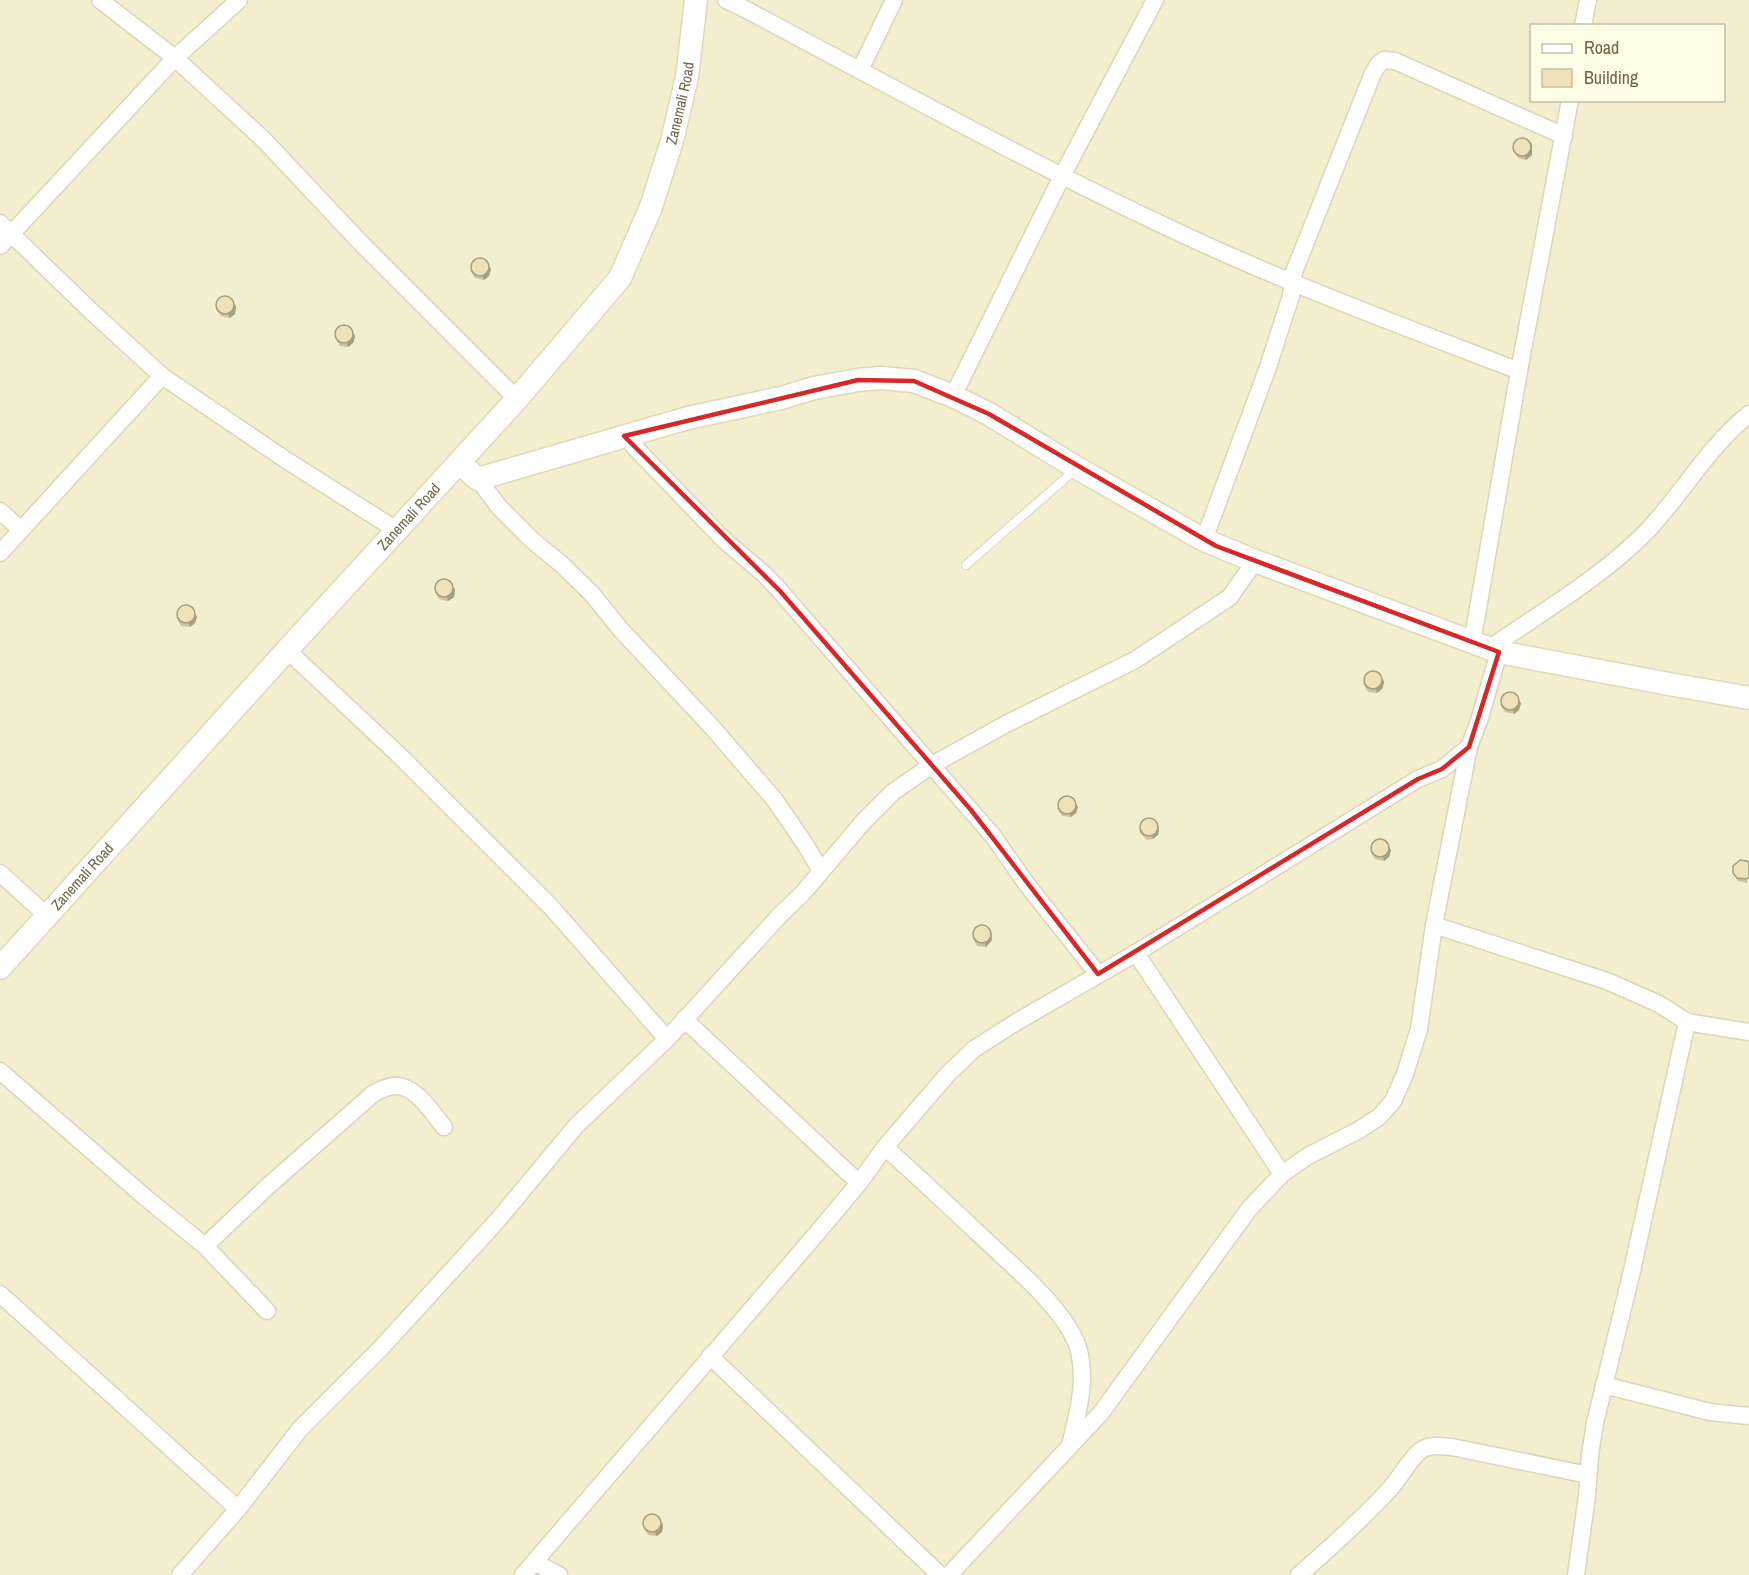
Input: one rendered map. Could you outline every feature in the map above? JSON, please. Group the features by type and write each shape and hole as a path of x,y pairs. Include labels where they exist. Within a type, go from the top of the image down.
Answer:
{"street":[{"path":"100,0 175,58 265,141 358,240 517,399"},
{"path":"239,0 175,58 4,234 162,376 286,460 398,531"},
{"name":"Zanemali Road","path":"0,968 286,650 398,531 517,399 620,278 651,207 672,141 687,77 696,0"},
{"path":"726,0 1062,177 1209,246 1402,326 1519,371"},
{"path":"860,70 894,0"},
{"path":"953,396 1062,177 1155,0"},
{"path":"1583,24 1588,0"},
{"path":"1204,540 1267,370 1291,296 1300,257 1378,65 1384,60 1395,61 1564,136"},
{"path":"949,1575 1101,1413 1249,1209 1282,1174 1308,1156 1379,1117 1393,1101 1405,1074 1419,1029 1434,925 1469,747 1479,721 1519,371 1570,102"},
{"path":"0,553 162,376"},
{"path":"478,479 688,418 781,398 814,388 881,378 914,381 953,396 989,414 1077,468 1204,540 1255,561 1487,648 1749,698"},
{"path":"1487,648 1576,590 1622,554 1668,508 1716,445 1749,414"},
{"path":"624,436 724,540 780,591 993,836 1028,886 1098,974"},
{"path":"459,463 478,479 499,507 532,540 560,562 592,594 621,630 711,726 774,800 806,844 821,871"},
{"path":"0,511 20,530"},
{"path":"180,1575 238,1509 300,1429 380,1349 497,1221 576,1126 667,1039 772,923 802,894 864,821 893,792 932,765 1008,723 1135,660 1230,597 1255,561"},
{"path":"286,650 401,757 551,908 667,1039"},
{"path":"523,1575 818,1232 859,1183 885,1147 947,1075 974,1049 1017,1021 1136,953 1418,779 1442,769 1469,747"},
{"path":"0,873 47,916"},
{"path":"1434,925 1607,981 1659,1004 1687,1022 1749,1032"},
{"path":"1136,953 1282,1174"},
{"path":"684,1019 859,1183"},
{"path":"1576,1575 1590,1455 1604,1385 1631,1275 1687,1022"},
{"path":"0,1071 205,1246 267,1311"},
{"path":"205,1246 267,1187 374,1093 398,1085 409,1089 444,1127"},
{"path":"885,1147 1035,1286 1069,1326 1079,1350 1082,1377 1080,1403 1069,1446"},
{"path":"0,1294 238,1509"},
{"path":"710,1356 940,1575"},
{"path":"1604,1385 1710,1412 1749,1416"},
{"path":"1299,1575 1360,1520 1390,1489 1406,1466 1427,1447 1452,1447 1588,1475"},
{"path":"534,1562 559,1575"}],"lane":[{"path":"966,565 1077,468"}],"highlighted area":[{"path":"858,380 914,381 989,414 1216,546 1499,652 1469,747 1442,769 1418,779 1098,974 971,810 780,591 624,436"}],"shaded area":[{"path":"0,0 1749,0 1749,1575 0,1575"}],"building":[{"path":"1518,138 1526,138 1531,143 1529,154 1518,156 1513,151 1513,143"},
{"path":"476,258 484,258 489,263 487,274 476,276 471,271 471,263"},
{"path":"221,296 229,296 234,301 232,312 221,314 216,309 216,301"},
{"path":"340,325 348,325 353,330 351,341 340,343 335,338 335,330"},
{"path":"440,579 448,579 453,584 451,595 440,597 435,592 435,584"},
{"path":"182,605 190,605 195,610 193,621 182,623 177,618 177,610"},
{"path":"1369,671 1377,671 1382,676 1380,687 1369,689 1364,684 1364,676"},
{"path":"1506,692 1514,692 1519,697 1517,708 1506,710 1501,705 1501,697"},
{"path":"1063,796 1071,796 1076,801 1074,812 1063,814 1058,809 1058,801"},
{"path":"1145,818 1153,818 1158,823 1156,834 1145,836 1140,831 1140,823"},
{"path":"1376,839 1384,839 1389,844 1387,855 1376,857 1371,852 1371,844"},
{"path":"1740,860 1749,863 1749,877 1746,879 1737,878 1733,873 1733,866"},
{"path":"978,925 986,925 991,930 989,941 978,943 973,938 973,930"},
{"path":"648,1514 656,1514 661,1519 659,1530 648,1532 643,1527 643,1519"}]}
